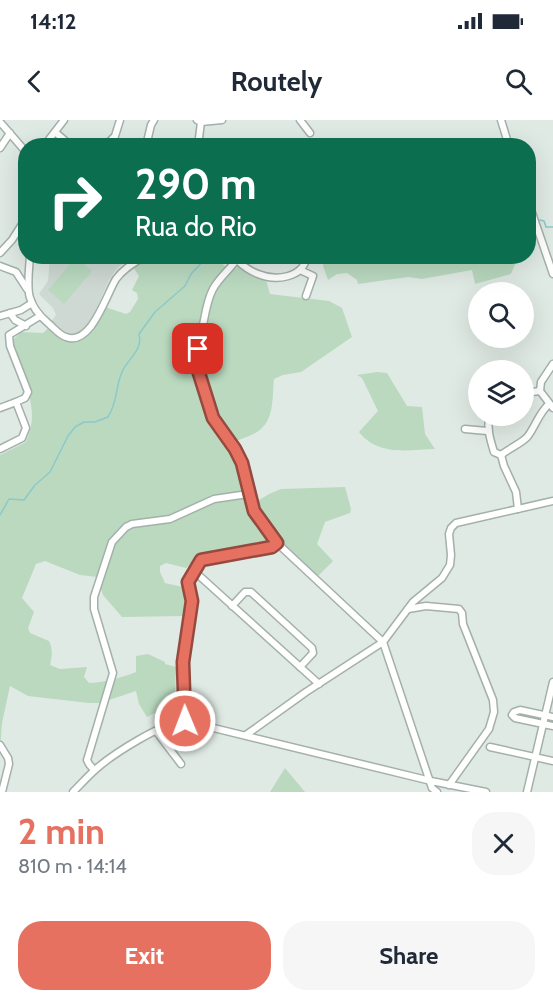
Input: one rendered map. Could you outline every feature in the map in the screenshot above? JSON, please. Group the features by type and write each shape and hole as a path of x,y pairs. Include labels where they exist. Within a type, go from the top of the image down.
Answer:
{"street":[{"path":"50,138 64,120"},
{"path":"113,138 120,120"},
{"path":"148,138 154,120"},
{"path":"198,138 199,121 222,120"},
{"path":"300,120 310,133"},
{"path":"501,120 507,138"},
{"path":"0,122 18,143"},
{"path":"55,132 62,138"},
{"path":"0,148 9,133"},
{"path":"536,225 553,274"},
{"path":"0,253 18,231"},
{"path":"546,256 553,266"},
{"path":"27,289 29,264"},
{"path":"0,266 16,272 40,316 66,337 81,337 90,329 117,278 134,264"},
{"path":"233,264 217,281 211,292 200,339 198,370 213,418 242,463 248,494 258,518 277,543 383,642 432,788 436,792"},
{"path":"246,264 258,274 275,278 286,277 300,270 304,264"},
{"path":"300,270 313,276 306,296"},
{"path":"0,316 21,310 32,303"},
{"path":"10,313 15,320 26,326"},
{"path":"0,408 25,398 28,392 10,346 9,335 40,316"},
{"path":"501,455 510,447 527,439 543,409 551,406 540,391 541,381 553,364"},
{"path":"534,392 540,391"},
{"path":"0,449 25,434 26,428 16,402"},
{"path":"488,426 487,431 494,452 501,455"},
{"path":"465,429 487,431"},
{"path":"501,455 513,482 518,509"},
{"path":"94,770 88,764 87,759 113,672 94,609 94,597 112,542 132,524 170,519 214,500 248,494"},
{"path":"246,735 383,642 413,602 442,578 450,565 449,534 451,528 456,524 553,501"},
{"path":"185,721 183,662 192,601 188,582 201,560 272,547 277,543"},
{"path":"194,571 319,684"},
{"path":"232,606 248,591 260,600 312,648 313,653 300,667"},
{"path":"426,591 432,606"},
{"path":"408,609 421,606 459,609 492,700 494,712 489,729 449,785"},
{"path":"527,792 553,682"},
{"path":"553,717 519,710 512,715 515,718 553,726"},
{"path":"73,792 110,757 168,724 185,721 430,781 486,792"},
{"path":"156,731 181,764"},
{"path":"0,744 9,764 2,792"},
{"path":"490,747 553,761"}],"shaded area":[{"path":"49,264 123,264 109,280 88,328 74,335 67,334 51,322 56,315 53,308 39,294 48,281"}],"green space":[{"path":"70,264 84,264 92,271 64,304 48,290"},
{"path":"138,264 223,264 230,272 239,266 266,280 270,294 329,301 342,308 352,337 301,372 274,379 270,415 267,422 257,432 226,447 238,467 248,507 281,489 345,487 350,513 325,522 317,544 333,561 318,576 276,541 198,557 186,568 166,563 160,566 165,583 183,587 187,604 185,616 122,617 103,595 97,577 80,575 45,561 36,564 22,598 34,612 28,628 30,633 49,641 52,653 50,665 60,669 87,667 84,677 89,683 136,672 136,656 148,654 165,664 176,667 175,703 147,717 139,704 136,691 100,703 89,703 28,696 10,686 2,723 0,749 0,455 26,442 32,417 25,380 10,343 21,332 43,333 48,328 69,341 80,341 93,330 105,307 126,314 130,312 138,299 137,293 132,290 139,276 133,267"},
{"path":"323,264 515,264 511,274 482,282 475,282 472,270 422,279 408,277 358,284 357,280 347,273 337,274 328,280"},
{"path":"387,373 407,406 422,407 425,434 435,449 394,450 384,448 367,440 359,432 378,411 362,378 357,375"},
{"path":"285,768 305,792 270,792"}],"waterway":[{"path":"540,220 544,221 546,227 553,227"},
{"path":"0,515 9,499 24,500 35,485 50,472 75,427 84,422 95,422 108,417 122,372 139,345 139,334 155,312 185,286 191,274 200,264"}],"route":[{"path":"185,721 183,662 192,601 188,582 201,560 272,547 277,543 254,511 242,463 213,418 198,370 198,349"}]}
